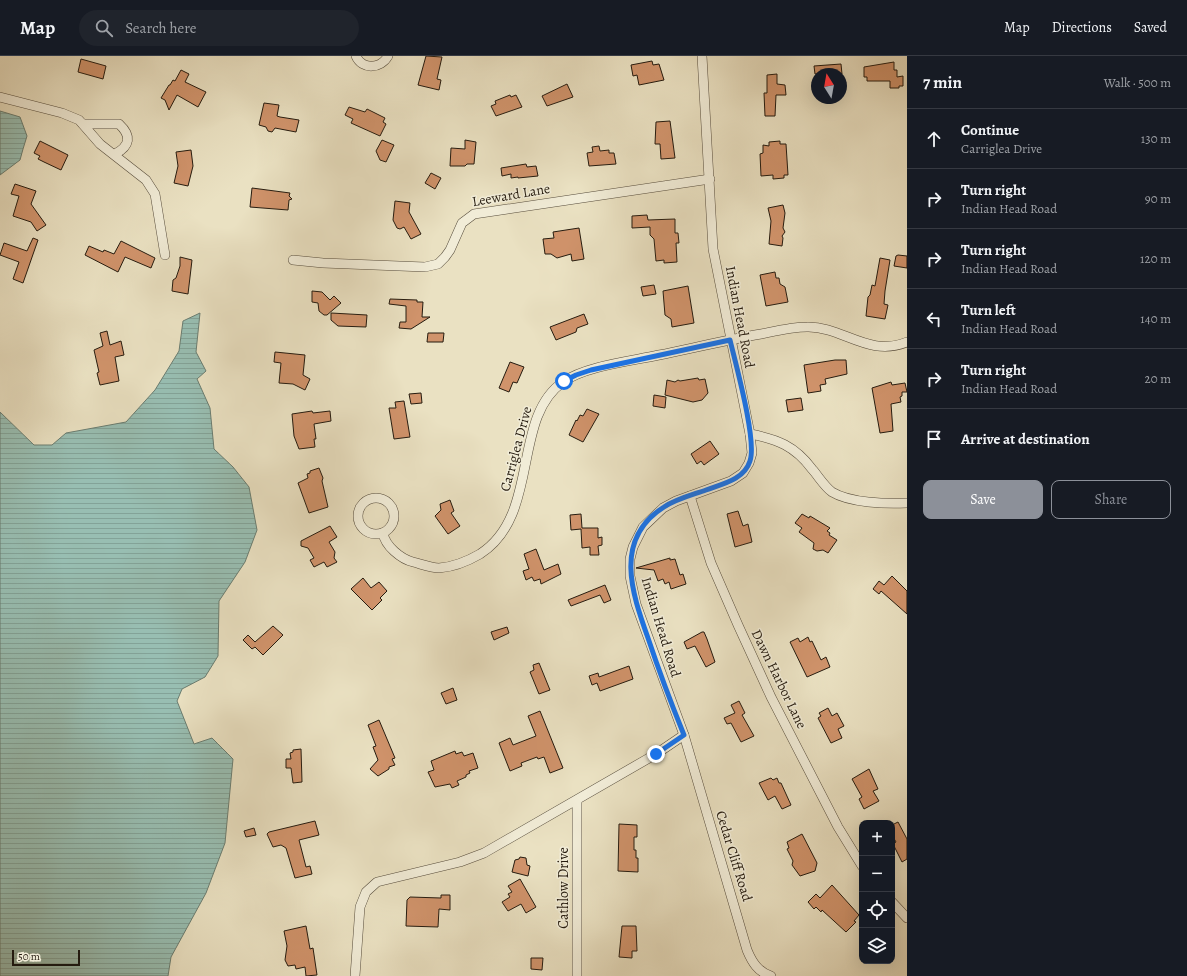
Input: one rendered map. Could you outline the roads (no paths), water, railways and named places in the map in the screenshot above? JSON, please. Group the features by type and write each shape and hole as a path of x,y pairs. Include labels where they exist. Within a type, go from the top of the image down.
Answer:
{"street":[{"path":"356,56 362,64 369,66 382,63 388,56"},
{"name":"Indian Head Road","path":"684,735 636,604 630,576 630,559 638,536 653,516 663,508 731,481 743,472 749,463 752,453 750,434 713,249 702,56"},
{"path":"0,97 62,113 79,120 100,144 146,180 155,194 165,255"},
{"path":"83,124 119,124 125,129 128,136 127,144 123,150 114,154"},
{"name":"Leeward Lane","path":"293,260 323,263 425,267 438,264 445,257 450,250 462,223 474,214 710,179"},
{"name":"Carriglea Drive","path":"383,533 389,546 406,561 438,568 470,560 484,551 496,540 514,512 537,418 552,390 576,375 591,370 730,340 806,327 819,328 857,342 876,346 892,347 907,342"},
{"path":"750,434 782,442 790,447 812,468 822,482 832,492 843,497 907,504"},
{"name":"Dawn Harbor Lane","path":"690,496 711,562 738,625 771,696 838,827 859,861"},
{"path":"378,498 386,500 393,509 394,521 390,529 383,533 375,535 367,532 361,526 358,519 359,511 363,504 370,499 378,498"},
{"path":"355,976 360,907 366,892 377,882 460,862 484,852 577,801 656,754 684,735"},
{"name":"Cedar Cliff Road","path":"684,735 747,950 753,963 759,970 771,976"},
{"name":"Cathlow Drive","path":"577,801 577,976"},
{"path":"895,905 907,918"}],"water":[{"path":"0,111 20,117 27,136 20,160 0,175"},
{"path":"200,313 196,352 206,371 197,379 210,408 214,449 233,467 249,487 257,530 245,562 219,601 218,656 205,677 182,689 177,701 194,744 212,738 233,759 225,843 206,893 171,957 168,976 0,976 0,412 34,445 52,445 66,433 126,422 155,390 179,351 183,321"}]}
